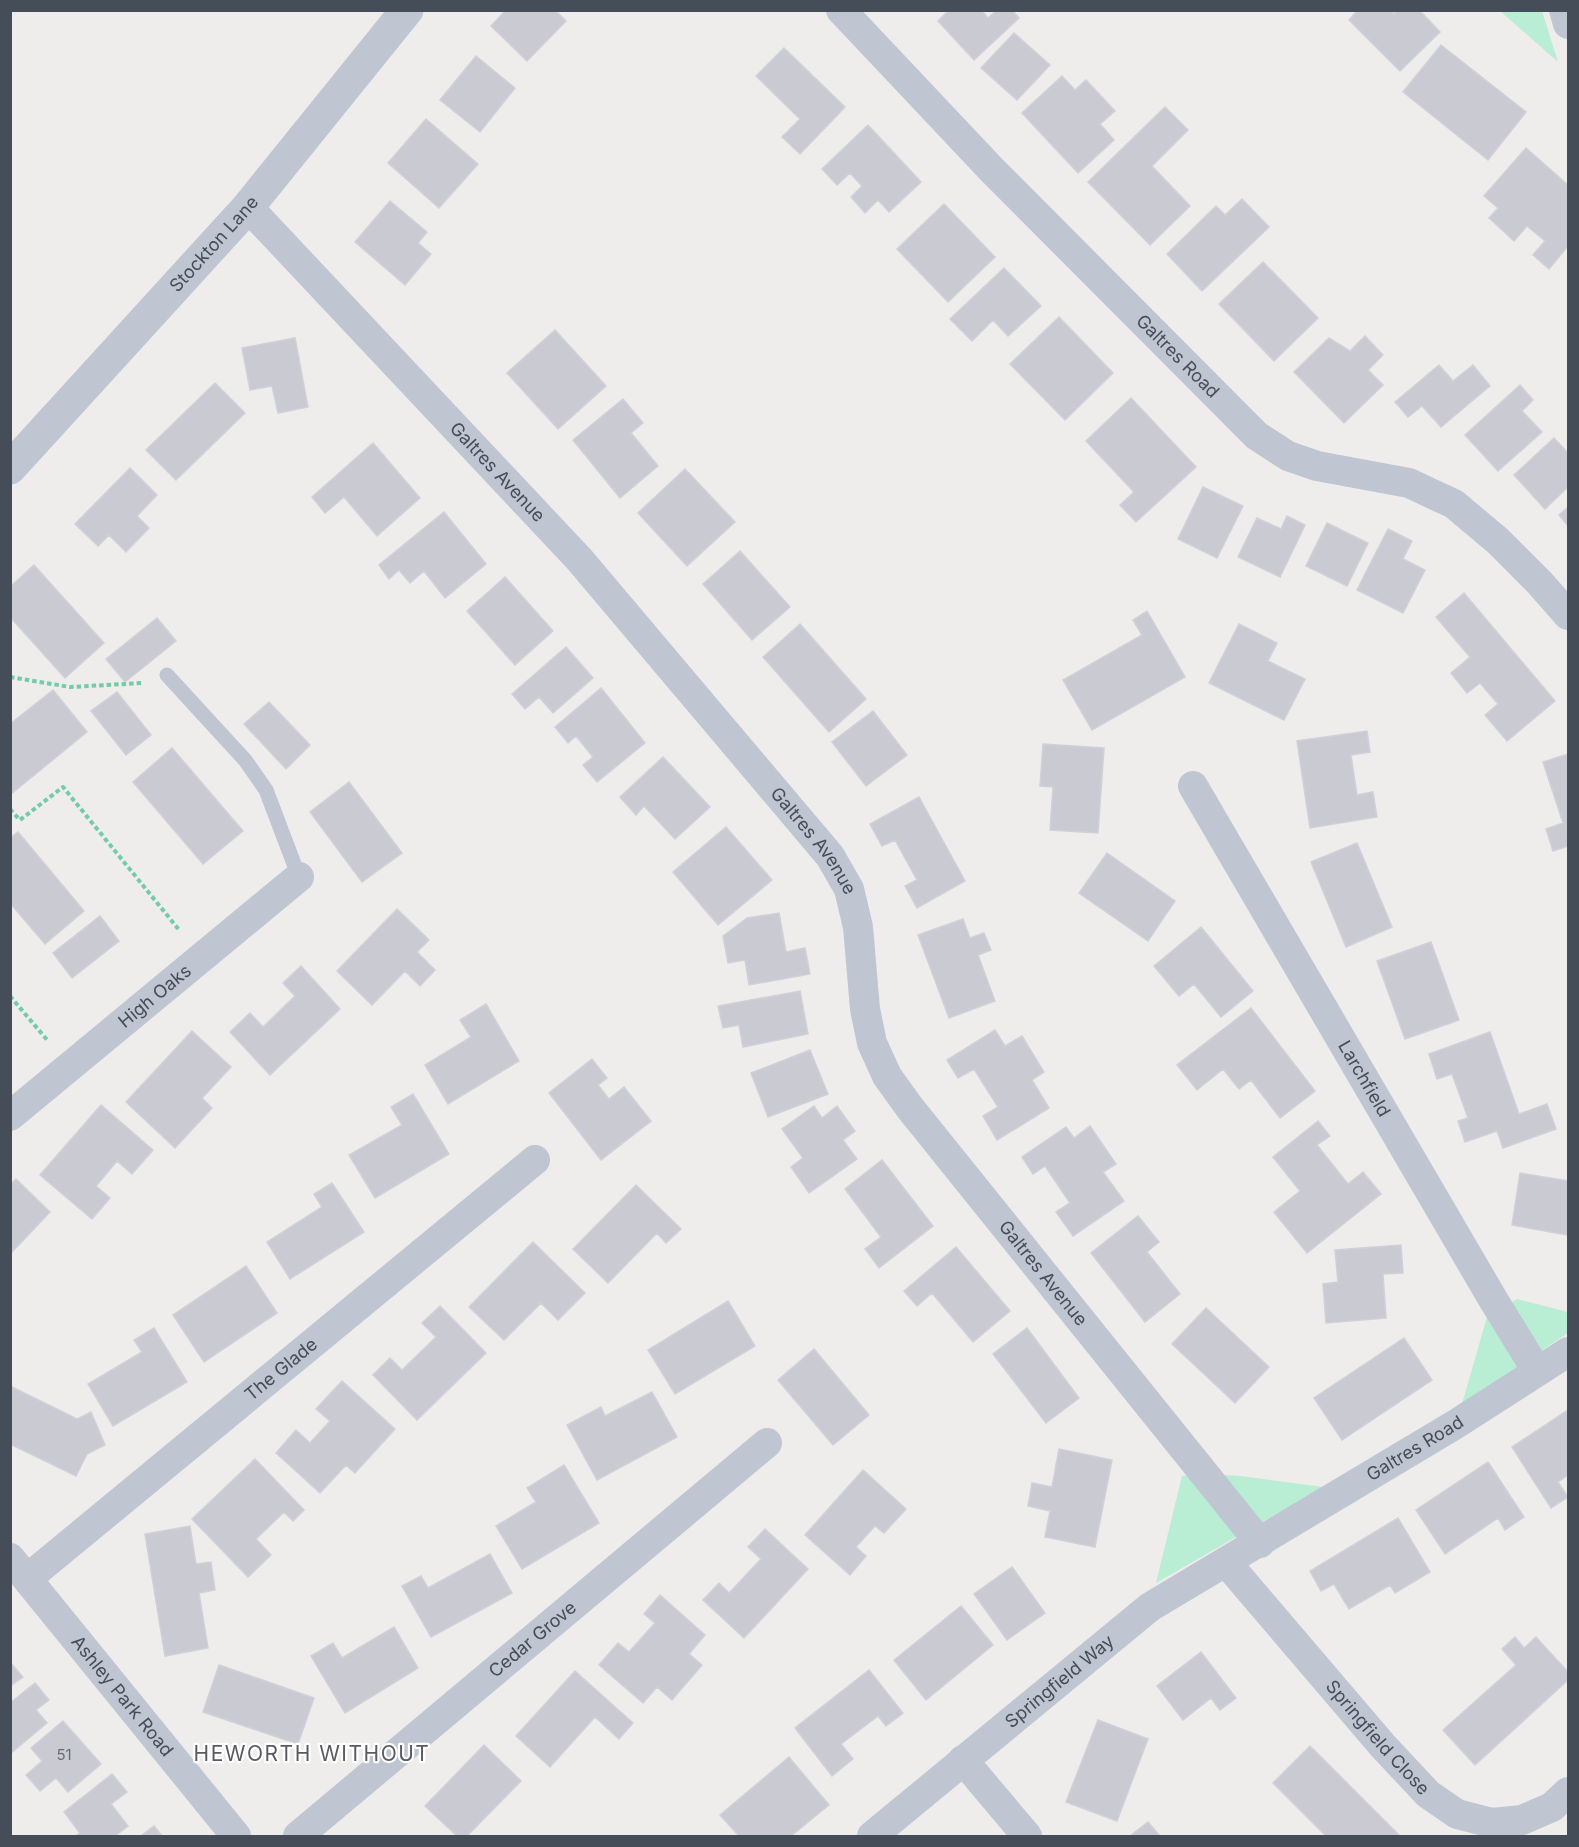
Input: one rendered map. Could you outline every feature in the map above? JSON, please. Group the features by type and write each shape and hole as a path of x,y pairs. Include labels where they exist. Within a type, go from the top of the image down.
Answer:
{"street":[{"name":"Stockton Lane","path":"10,468 248,207 407,10"},
{"name":"Galtres Road","path":"841,10 992,170 1257,436 1288,456 1317,466 1409,483 1454,504 1498,541 1569,615"},
{"path":"1564,10 1569,24"},
{"name":"Galtres Avenue","path":"248,207 579,559 830,856 849,889 858,927 865,1009 872,1043 887,1076 910,1108 1260,1543"},
{"name":"Larchfield","path":"1193,786 1537,1371"},
{"name":"High Oaks","path":"10,1116 299,877"},
{"name":"The Glade","path":"19,1568 535,1160"},
{"name":"Galtres Road","path":"1260,1543 1456,1424 1569,1352"},
{"name":"Cedar Grove","path":"298,1836 767,1443"},
{"name":"Springfield Way","path":"872,1836 1150,1607 1260,1543"},
{"name":"Springfield Close","path":"1226,1562 1383,1746 1428,1794 1457,1814 1492,1823 1522,1820 1551,1807 1569,1792"},
{"name":"Ashley Park Road","path":"19,1568 236,1836"},
{"path":"963,1760 1027,1836"}],"lane":[{"path":"167,675 245,760 266,790 299,877"}],"path":[{"path":"10,677 70,687 147,682 167,675"},
{"path":"10,808 20,820 63,787 202,957"},
{"path":"10,996 70,1067"}],"green space":[{"path":"1500,11 1542,11 1558,62"},
{"path":"1517,1299 1568,1312 1568,1333 1462,1404 1487,1317"},
{"path":"1203,1474 1241,1476 1323,1487 1156,1583 1182,1476"}],"building":[{"path":"506,10 555,10 566,21 527,61 491,26"},
{"path":"949,10 981,10 988,18 997,10 1012,10 1019,18 974,60 938,21"},
{"path":"1358,10 1391,10 1394,14 1397,10 1419,10 1440,32 1400,71 1349,20"},
{"path":"1014,33 1050,65 1017,100 981,68"},
{"path":"1441,45 1526,112 1488,160 1403,92"},
{"path":"784,48 845,107 800,154 782,137 800,119 756,76"},
{"path":"476,56 515,88 480,132 440,100"},
{"path":"1062,76 1075,90 1086,80 1115,111 1100,124 1114,140 1078,173 1022,113"},
{"path":"1165,107 1188,130 1152,166 1190,206 1150,245 1088,182"},
{"path":"426,119 478,164 439,208 388,163"},
{"path":"868,125 921,182 889,212 878,200 865,213 851,197 862,186 850,173 837,185 822,169"},
{"path":"1526,148 1568,185 1568,246 1549,269 1533,255 1545,241 1527,226 1514,241 1489,218 1498,208 1484,196"},
{"path":"1242,199 1269,227 1202,291 1167,254 1216,206 1225,215"},
{"path":"390,201 427,232 418,243 431,254 405,285 355,242"},
{"path":"944,204 995,257 948,302 897,249"},
{"path":"1263,262 1318,318 1274,361 1219,304"},
{"path":"1004,268 1041,306 1008,336 993,320 972,341 950,319"},
{"path":"1059,317 1113,373 1065,420 1010,364"},
{"path":"555,330 606,386 558,429 507,373"},
{"path":"1365,336 1383,355 1368,370 1383,385 1344,423 1294,372 1329,338 1350,351"},
{"path":"295,338 308,407 278,413 272,386 250,390 242,348"},
{"path":"1439,365 1453,381 1473,365 1490,386 1441,427 1422,406 1408,417 1395,402"},
{"path":"215,383 245,413 176,480 146,450"},
{"path":"1520,385 1533,400 1522,411 1542,432 1498,471 1465,435"},
{"path":"1131,398 1196,467 1136,522 1120,505 1134,492 1086,441"},
{"path":"623,399 643,423 631,433 658,466 620,498 573,440"},
{"path":"1554,438 1568,453 1568,487 1545,509 1514,475"},
{"path":"373,443 420,498 377,536 344,497 325,513 312,497"},
{"path":"130,468 157,495 137,516 149,528 126,552 109,535 98,546 75,524"},
{"path":"685,469 735,522 687,566 638,513"},
{"path":"1203,487 1243,506 1217,558 1178,539"},
{"path":"1568,507 1568,526 1559,515"},
{"path":"444,512 486,564 445,598 424,571 410,583 399,570 389,579 379,565"},
{"path":"1287,516 1305,525 1280,577 1238,557 1257,518 1281,529"},
{"path":"1327,523 1368,543 1347,586 1306,566"},
{"path":"1388,529 1412,541 1403,559 1425,570 1403,613 1357,590"},
{"path":"740,551 790,607 752,640 703,584"},
{"path":"34,565 104,643 65,678 10,617 10,587"},
{"path":"505,577 553,631 515,665 467,611"},
{"path":"1464,593 1555,701 1507,741 1485,715 1498,704 1480,683 1467,693 1451,673 1470,657 1436,617"},
{"path":"1147,611 1185,677 1092,730 1063,680 1142,635 1133,620"},
{"path":"157,618 176,641 125,682 106,659"},
{"path":"800,624 866,699 829,732 763,657"},
{"path":"1239,624 1277,643 1268,661 1305,679 1284,720 1209,683"},
{"path":"566,647 593,678 553,713 539,697 525,709 512,694"},
{"path":"601,688 645,743 597,782 583,765 593,757 576,736 568,743 555,727"},
{"path":"53,690 87,732 11,794 10,724"},
{"path":"117,692 151,735 126,755 91,711"},
{"path":"269,702 310,745 286,769 244,724"},
{"path":"873,711 907,755 866,786 832,742"},
{"path":"1367,731 1370,752 1351,755 1357,795 1373,792 1377,817 1310,828 1297,741"},
{"path":"1043,744 1104,748 1098,833 1050,830 1053,787 1040,786"},
{"path":"172,748 243,831 203,864 133,782"},
{"path":"1568,754 1568,846 1553,851 1546,829 1563,823 1543,762"},
{"path":"663,757 710,807 675,839 644,806 636,815 620,797"},
{"path":"349,782 402,853 362,882 310,812"},
{"path":"919,797 965,881 917,908 905,886 917,880 895,840 882,846 870,824"},
{"path":"726,827 772,880 718,925 673,872"},
{"path":"18,832 84,911 45,944 10,903 10,838"},
{"path":"1357,843 1392,927 1346,947 1311,862"},
{"path":"1107,853 1175,901 1148,941 1079,893"},
{"path":"397,909 429,940 417,952 435,970 420,986 405,971 372,1005 337,971"},
{"path":"779,913 786,952 805,948 810,974 749,985 745,960 728,963 723,936 747,918"},
{"path":"100,916 119,941 72,978 53,953"},
{"path":"963,919 970,938 984,933 991,950 978,955 995,1001 949,1018 918,935"},
{"path":"1201,927 1253,991 1221,1017 1194,984 1179,996 1154,966"},
{"path":"1431,942 1459,1020 1405,1039 1377,961"},
{"path":"301,966 340,1009 270,1075 230,1032 250,1013 263,1027 295,996 283,983"},
{"path":"800,991 808,1034 743,1047 739,1025 723,1028 718,1006"},
{"path":"486,1004 519,1061 448,1104 425,1065 471,1037 460,1020"},
{"path":"1251,1008 1315,1091 1280,1118 1251,1080 1239,1089 1223,1069 1197,1090 1177,1065"},
{"path":"995,1030 1005,1046 1022,1036 1044,1072 1032,1080 1049,1108 997,1140 983,1116 998,1107 974,1069 958,1078 947,1060"},
{"path":"192,1031 231,1067 202,1098 212,1108 175,1148 126,1102"},
{"path":"1490,1032 1519,1114 1547,1104 1556,1129 1503,1148 1497,1131 1465,1142 1458,1121 1468,1118 1452,1074 1437,1079 1429,1054"},
{"path":"810,1050 828,1094 768,1117 751,1073"},
{"path":"592,1059 607,1078 598,1085 609,1099 624,1087 651,1121 601,1160 549,1093"},
{"path":"413,1094 449,1154 375,1198 349,1155 402,1125 391,1107"},
{"path":"101,1105 153,1150 132,1174 117,1161 96,1186 110,1198 92,1219 40,1175"},
{"path":"814,1106 822,1118 837,1106 855,1131 843,1140 857,1159 809,1193 791,1167 803,1158 782,1129"},
{"path":"1318,1121 1330,1136 1317,1145 1348,1184 1363,1172 1381,1194 1307,1253 1274,1212 1300,1191 1273,1157"},
{"path":"1090,1126 1116,1164 1103,1172 1124,1201 1073,1236 1056,1212 1070,1203 1045,1166 1033,1174 1022,1157 1066,1127 1074,1138"},
{"path":"882,1160 933,1226 879,1268 865,1249 881,1237 845,1189"},
{"path":"1520,1173 1568,1181 1568,1235 1512,1225"},
{"path":"16,1179 50,1212 10,1254 10,1185"},
{"path":"332,1183 364,1232 290,1279 267,1242 322,1207 314,1194"},
{"path":"636,1185 681,1229 666,1243 657,1233 608,1283 573,1249"},
{"path":"1138,1216 1159,1242 1147,1252 1180,1294 1145,1322 1091,1253"},
{"path":"533,1242 585,1293 558,1320 541,1303 504,1340 469,1307"},
{"path":"1401,1245 1403,1273 1383,1274 1386,1318 1326,1323 1323,1284 1338,1282 1335,1250"},
{"path":"956,1247 1010,1311 973,1342 932,1293 917,1306 904,1291"},
{"path":"246,1266 277,1313 204,1362 173,1315"},
{"path":"728,1301 755,1346 675,1394 648,1350"},
{"path":"440,1306 486,1353 417,1420 373,1375 390,1358 402,1370 436,1337 422,1323"},
{"path":"1206,1308 1269,1367 1235,1403 1172,1344"},
{"path":"154,1328 187,1382 113,1426 88,1384 142,1352 134,1340"},
{"path":"1027,1328 1079,1398 1046,1423 993,1354"},
{"path":"1404,1338 1432,1380 1342,1440 1314,1398"},
{"path":"814,1349 869,1415 833,1445 778,1380"},
{"path":"342,1381 395,1429 355,1473 346,1465 320,1493 276,1453 296,1430 310,1443 330,1421 316,1409"},
{"path":"10,1386 77,1419 91,1412 105,1445 87,1454 76,1476 10,1444"},
{"path":"652,1392 677,1437 597,1480 567,1425 601,1407 605,1416"},
{"path":"1568,1410 1568,1475 1558,1482 1568,1497 1551,1508 1512,1447"},
{"path":"1059,1449 1112,1460 1095,1547 1045,1537 1050,1511 1028,1506 1032,1483 1052,1487"},
{"path":"255,1459 304,1510 293,1521 284,1512 256,1539 271,1555 248,1577 192,1519"},
{"path":"1488,1462 1524,1517 1505,1530 1498,1518 1445,1554 1416,1510"},
{"path":"564,1465 599,1523 522,1569 496,1526 536,1502 527,1488"},
{"path":"863,1470 906,1509 884,1533 875,1526 856,1547 866,1556 850,1575 805,1535"},
{"path":"1398,1518 1430,1572 1395,1593 1390,1585 1349,1609 1334,1584 1321,1591 1310,1571"},
{"path":"190,1526 196,1564 211,1562 215,1590 199,1593 208,1648 165,1656 145,1534"},
{"path":"765,1529 808,1569 744,1638 703,1600 719,1583 729,1593 761,1559 748,1547"},
{"path":"490,1554 512,1593 431,1637 402,1586 421,1576 428,1588"},
{"path":"1012,1567 1045,1613 1007,1640 974,1594"},
{"path":"660,1595 705,1635 689,1654 702,1665 672,1700 657,1687 643,1703 599,1665 618,1643 629,1652 655,1623 644,1614"},
{"path":"961,1606 993,1645 926,1700 894,1660"},
{"path":"394,1627 418,1668 345,1713 311,1656 333,1643 342,1658"},
{"path":"1515,1637 1524,1648 1536,1637 1568,1672 1568,1680 1475,1765 1443,1730 1516,1665 1502,1649"},
{"path":"1201,1652 1236,1698 1220,1710 1211,1698 1183,1720 1157,1686"},
{"path":"10,1662 23,1677 10,1686"},
{"path":"219,1665 314,1698 298,1744 203,1712"},
{"path":"869,1670 903,1713 886,1726 878,1716 841,1744 853,1759 832,1776 795,1728"},
{"path":"575,1671 633,1723 619,1739 595,1717 550,1767 516,1736"},
{"path":"35,1683 49,1700 36,1710 47,1723 10,1754 10,1703"},
{"path":"1098,1720 1148,1739 1117,1821 1066,1802"},
{"path":"63,1721 101,1764 68,1792 56,1778 40,1791 26,1775 42,1761 31,1748"},
{"path":"484,1745 521,1781 467,1836 457,1836 425,1806"},
{"path":"1310,1746 1400,1836 1326,1836 1273,1783"},
{"path":"789,1757 829,1805 791,1836 739,1836 720,1815"},
{"path":"112,1774 127,1792 111,1804 128,1826 115,1836 76,1836 80,1833 64,1812"},
{"path":"1148,1822 1160,1836 1130,1836"},
{"path":"154,1826 162,1836 141,1836"}],"district":[{"name":"HEWORTH WITHOUT","path":"312,1754"}]}
